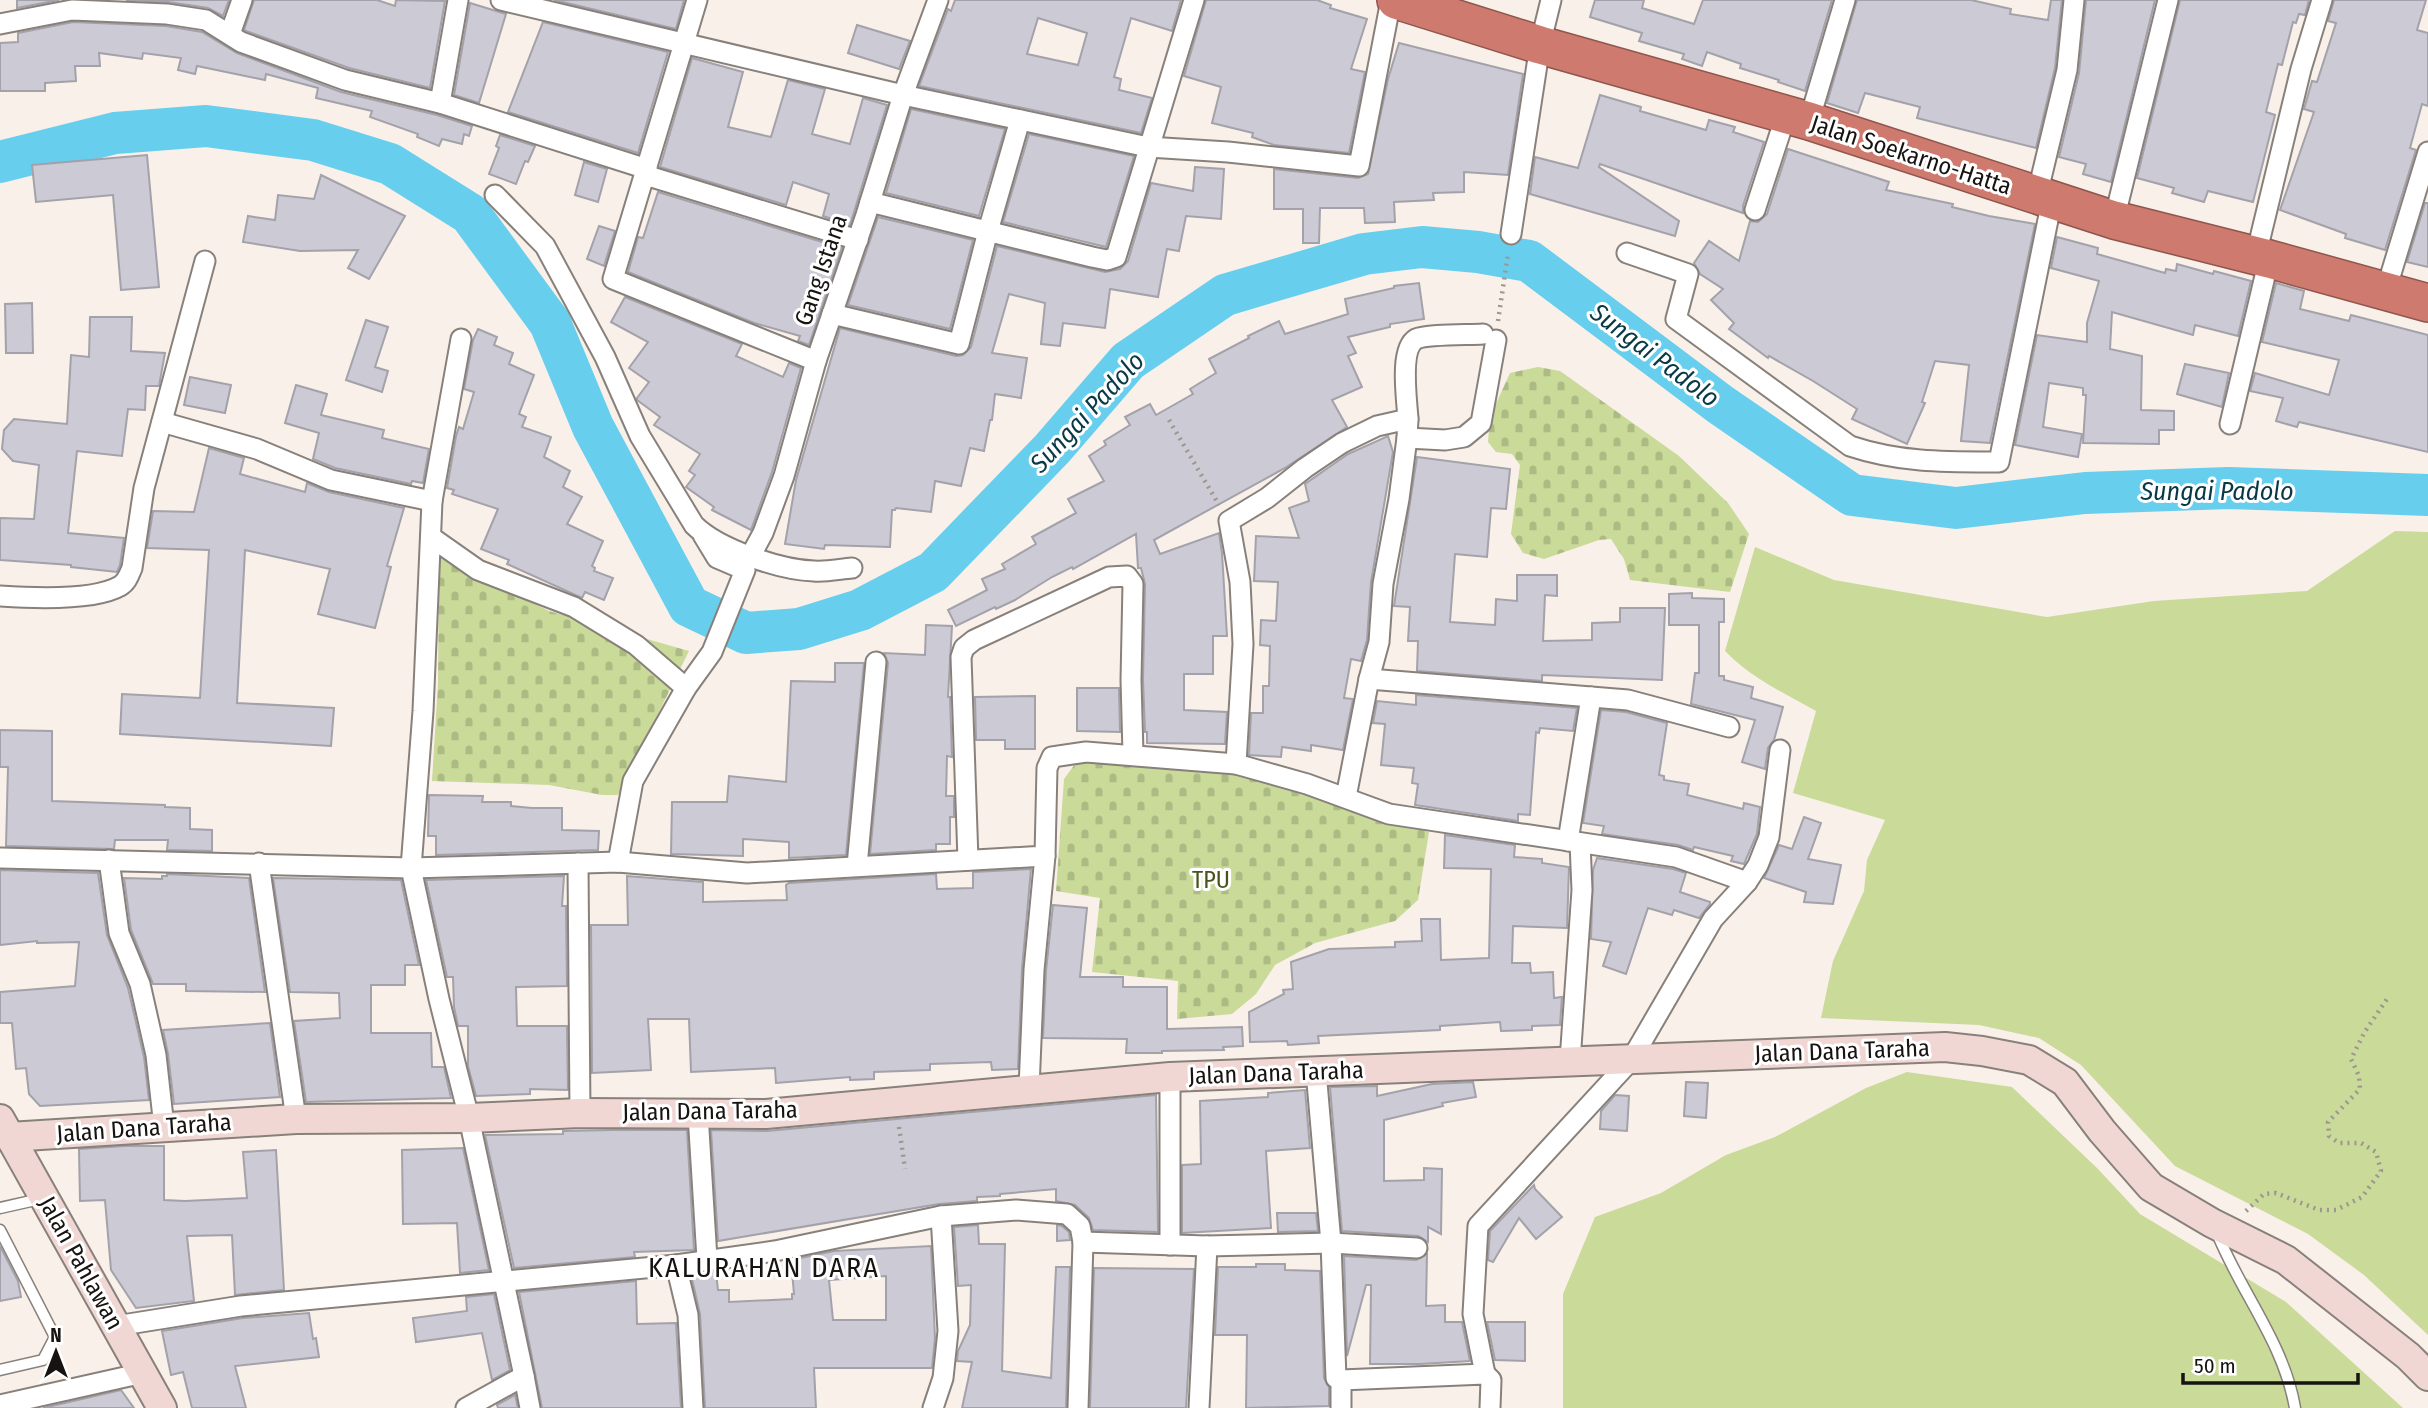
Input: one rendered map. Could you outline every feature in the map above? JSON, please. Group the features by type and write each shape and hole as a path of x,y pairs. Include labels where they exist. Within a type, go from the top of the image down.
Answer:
{"highway":[{"name":"Jalan Soekarno-Hatta","path":"1393,0 1798,118 2114,220 2263,257 2428,303"}],"street":[{"path":"230,34 242,0"},
{"path":"440,103 458,0"},
{"path":"501,0 555,6 684,44 903,95 1148,147 1228,152 1359,166 1393,0"},
{"path":"696,0 613,279 816,361"},
{"name":"Gang Istana","path":"751,555 763,533 784,476 816,361 858,240 903,95 938,0"},
{"path":"870,202 1091,257 1107,260 1116,257 1194,0"},
{"path":"1511,234 1540,45 1551,0"},
{"path":"1755,210 1798,118 1845,0"},
{"path":"1627,253 1688,274 1676,319 1850,446 1871,453 1926,462 1999,462 2067,70 2074,0"},
{"path":"2114,220 2168,0"},
{"path":"2230,424 2301,69 2322,0"},
{"path":"0,24 72,10 167,14 206,20 241,43 345,80 440,103 858,240"},
{"path":"832,314 960,344 988,230 1020,120"},
{"path":"2386,290 2428,152"},
{"path":"495,195 545,246 605,357 640,436 694,525 717,542 781,567 815,571 852,568"},
{"path":"0,596 85,595 120,586 127,579 132,568 144,488 205,261"},
{"path":"1236,764 1243,644 1240,582 1229,521 1267,498 1342,443 1377,426 1408,429 1445,440 1465,437 1481,423 1489,337 1422,337 1411,344 1406,357 1408,429 1399,499 1383,584 1378,642 1346,797"},
{"path":"461,339 432,501 423,711 411,868 439,999 469,1118 530,1408"},
{"path":"162,422 257,449 331,480 432,501"},
{"path":"618,862 633,781 685,688 712,652 745,570 717,558 702,533"},
{"path":"432,537 478,570 574,607 636,645 685,688"},
{"path":"968,860 961,657 964,648 974,640 1109,578 1127,576 1133,584 1133,754"},
{"path":"858,866 876,662"},
{"path":"1369,679 1628,700 1728,727"},
{"path":"1570,1061 1582,890 1574,842 1591,696"},
{"path":"1490,1408 1491,1380 1485,1374 1473,1314 1478,1226 1631,1060 1713,919 1758,865 1769,837 1780,750"},
{"path":"1029,1088 1034,970 1045,856 1047,768 1052,757 1086,752 1236,764 1346,797 1389,814 1676,857 1747,881"},
{"path":"0,858 411,868 618,862 747,873 1045,856"},
{"path":"109,860 119,933 140,984 156,1055 164,1127"},
{"path":"259,863 296,1119"},
{"path":"578,863 580,1113"},
{"name":"Jalan Dana Taraha","path":"4,1128 164,1127 296,1119 469,1118 580,1113 766,1114 1170,1077 1945,1047 2029,1060 2065,1082 2102,1131 2151,1187 2212,1223 2286,1260 2408,1356 2428,1376"},
{"path":"1316,1071 1331,1243 1334,1374 1341,1380 1485,1374"},
{"path":"1170,1077 1170,1245"},
{"path":"698,1114 707,1259"},
{"name":"Jalan Pahlawan","path":"4,1128 162,1408"},
{"path":"116,1326 241,1306 676,1265 775,1251 941,1216 1016,1210 1067,1214 1080,1226 1083,1242 1078,1408"},
{"path":"933,1408 943,1378 948,1331 941,1216"},
{"path":"1083,1242 1207,1246 1331,1243 1417,1248"},
{"path":"1199,1408 1207,1246"},
{"path":"676,1265 688,1315 693,1408"},
{"path":"0,1405 142,1373"},
{"path":"466,1408 524,1376"},
{"path":"1341,1380 1341,1408"}],"lane":[{"path":"0,1208 45,1198"},
{"path":"2212,1223 2283,1362 2291,1382 2295,1408"},
{"path":"0,1230 55,1337 43,1360 0,1370"}],"path":[{"path":"1489,337 1511,234"},
{"path":"1169,420 1229,521"},
{"path":"2212,1223 2248,1211 2264,1195 2276,1193 2319,1210 2336,1210 2362,1197 2381,1171 2376,1152 2361,1143 2339,1143 2329,1136 2328,1122 2360,1089 2359,1076 2351,1059 2364,1033 2389,996"},
{"path":"896,1102 905,1169"}],"green space":[{"path":"1538,367 1560,371 1679,456 1728,503 1749,534 1730,592 1630,580 1624,559 1611,539 1599,540 1544,559 1523,553 1511,534 1520,465 1512,454 1496,452 1488,442 1490,417 1510,373"},
{"path":"2395,531 2428,532 2428,1335 2364,1275 2308,1234 2175,1166 2081,1065 2039,1038 1979,1025 1821,1018 1833,961 1864,891 1867,860 1885,820 1793,793 1816,711 1757,677 1725,651 1755,547 1834,580 2047,617 2154,601 2307,591"},
{"path":"439,555 549,611 689,651 618,795 602,795 549,785 432,781 438,683"},
{"name":"TPU","path":"1098,759 1281,781 1321,800 1429,832 1418,900 1395,921 1315,943 1275,965 1256,994 1232,1014 1177,1019 1178,981 1092,972 1100,898 1056,891 1064,779 1075,764"},
{"path":"1907,1072 2012,1087 2097,1168 2140,1214 2286,1302 2403,1408 1563,1408 1563,1294 1595,1217 1661,1193 1726,1155 1775,1137 1866,1088"}],"water":[{"path":"115,133 0,173 0,143"}],"building":[{"path":"17,0 59,0 17,8"},
{"path":"126,0 229,0 223,16 208,8"},
{"path":"254,0 377,0 395,6 396,0 445,1 430,88 349,68 244,30"},
{"path":"554,0 684,0 676,29"},
{"path":"955,0 1181,0 1172,31 1131,18 1114,77 1121,79 1119,90 1152,98 1141,133 919,86 948,9 951,11","holes":["1038,18 1087,33 1078,65 1027,54"]},
{"path":"1206,0 1317,0 1331,5 1330,8 1367,19 1351,69 1365,72 1349,153 1274,145 1252,137 1253,133 1212,123 1221,87 1184,76"},
{"path":"1595,0 1644,0 1642,8 1694,24 1703,0 1832,0 1805,91 1740,68 1741,64 1707,52 1702,66 1682,59 1684,54 1639,41 1642,33 1590,17"},
{"path":"1857,0 1971,0 2011,9 2010,14 2048,20 2051,0 2062,0 2055,68 2036,148 1917,118 1920,107 1865,93 1858,113 1827,103"},
{"path":"2086,0 2155,0 2111,182 2083,174 2086,164 2059,157 2079,73"},
{"path":"2180,0 2309,0 2305,15 2299,14 2296,23 2293,22 2282,65 2278,64 2266,112 2275,115 2253,202 2208,191 2204,202 2172,193 2174,188 2137,178"},
{"path":"2334,0 2426,0 2417,30 2428,33 2428,106 2422,104 2410,148 2416,150 2385,250 2345,238 2346,234 2280,210 2314,112 2304,109 2312,81 2317,82 2336,23 2328,21"},
{"path":"470,3 506,14 479,103 454,95"},
{"path":"73,22 166,26 202,32 237,53 341,92 472,126 469,136 464,134 462,144 442,139 439,146 417,137 418,134 370,117 372,111 316,98 318,88 266,74 265,80 197,66 195,74 178,70 181,58 143,53 142,59 99,53 100,66 75,66 76,81 45,83 45,91 0,91 0,43 18,42 18,33"},
{"path":"543,22 668,52 638,153 508,112"},
{"path":"857,25 910,41 899,69 848,53"},
{"path":"1399,43 1523,74 1508,175 1464,172 1464,192 1433,193 1434,200 1394,202 1395,222 1365,223 1364,208 1320,208 1319,243 1303,243 1303,209 1274,209 1274,169 1358,178 1368,174 1388,79"},
{"path":"692,58 743,72 728,127 771,137 788,80 825,89 812,134 850,144 863,98 887,105 850,225 823,216 829,194 793,182 786,205 660,167"},
{"path":"1600,95 1641,107 1640,111 1706,130 1709,120 1735,127 1733,132 1764,142 1743,213 1600,164 1599,167 1679,221 1675,236 1530,194 1535,157 1578,168"},
{"path":"911,109 1005,129 979,216 886,193"},
{"path":"1029,134 1134,156 1106,247 1003,222"},
{"path":"500,135 535,146 528,162 525,161 516,184 489,174 499,148 496,146"},
{"path":"1788,149 1889,182 1886,190 1953,204 1952,207 1989,216 2035,224 1990,443 1961,441 1969,365 1935,361 1922,402 1925,403 1907,444 1852,419 1857,409 1813,381 1769,356 1768,358 1729,329 1734,323 1711,300 1723,289 1700,274 1694,263 1709,241 1739,261 1750,221 1758,222 1767,214"},
{"path":"147,155 159,287 121,290 113,195 36,202 32,165"},
{"path":"584,162 607,169 598,202 575,195"},
{"path":"1195,167 1224,169 1221,219 1186,216 1179,251 1167,249 1158,297 1110,289 1105,328 1063,323 1060,346 1041,344 1045,303 1009,294 992,353 1027,358 1021,398 995,394 984,451 970,448 961,486 935,481 931,512 896,508 892,510 890,547 825,545 824,549 785,544 796,480 840,328 956,356 963,355 971,347 997,246 1105,272 1120,269 1128,261 1151,183 1193,191"},
{"path":"321,175 405,216 369,279 348,268 358,250 300,251 243,242 248,216 275,220 278,195 314,199"},
{"path":"658,192 842,248 809,345 798,341 800,336 754,323 628,272 638,237 643,238"},
{"path":"2425,203 2428,203 2428,267 2407,262"},
{"path":"878,217 973,240 950,329 848,305"},
{"path":"599,226 615,231 604,266 587,259"},
{"path":"2057,237 2098,248 2097,254 2165,273 2166,269 2176,271 2177,264 2251,281 2238,336 2195,325 2193,335 2112,312 2110,349 2142,356 2141,410 2174,411 2174,430 2159,430 2159,444 2083,443 2086,395 2083,395 2083,388 2049,383 2043,427 2082,434 2078,457 2015,445 2037,335 2087,342 2087,323 2099,281 2051,268"},
{"path":"1419,283 1424,319 1390,324 1390,327 1348,337 1356,353 1348,356 1362,387 1332,400 1347,427 1285,468 1154,540 1160,554 1219,533 1227,636 1213,636 1213,674 1184,674 1184,710 1227,712 1225,744 1147,743 1143,680 1145,584 1141,568 1138,568 1136,534 1073,569 1072,567 1052,577 1015,600 956,626 948,610 987,590 982,579 1005,569 1002,564 1036,544 1032,537 1076,513 1068,499 1104,481 1089,456 1106,445 1104,441 1130,425 1125,417 1150,404 1156,415 1193,394 1190,389 1216,373 1209,359 1279,321 1285,334 1348,314 1345,299 1394,286"},
{"path":"2276,283 2304,291 2300,309 2349,321 2351,315 2428,335 2428,452 2299,422 2297,427 2276,421 2283,398 2250,391 2255,373 2329,395 2339,360 2262,342"},
{"path":"625,297 742,344 736,356 783,377 789,363 801,368 772,472 751,530 712,510 714,507 686,487 695,475 689,471 700,454 654,425 660,417 637,400 649,382 629,368 648,342 611,322"},
{"path":"32,303 33,353 6,353 5,304"},
{"path":"90,317 132,317 131,351 165,353 159,386 146,386 145,410 128,409 122,456 77,451 68,533 124,538 120,565 117,572 71,565 0,560 0,518 34,519 39,465 13,461 2,449 4,430 14,419 67,424 71,355 89,357"},
{"path":"366,320 388,327 375,367 388,371 382,392 346,380"},
{"path":"478,329 497,337 494,345 513,353 509,364 534,375 519,414 526,417 522,427 551,437 544,457 570,471 563,487 582,497 567,524 603,541 592,566 594,571 613,578 604,600 585,592 582,598 507,564 509,560 481,549 498,509 452,494 454,490 447,488 456,436 459,427 463,429 474,392 464,389 473,340"},
{"path":"2185,364 2229,373 2222,407 2177,394"},
{"path":"190,377 231,385 225,413 184,405"},
{"path":"296,385 327,394 321,415 384,430 382,438 429,449 423,483 412,481 411,484 335,468 313,459 319,433 285,423"},
{"path":"1388,436 1393,452 1371,582 1367,640 1361,661 1351,659 1344,698 1353,699 1343,750 1311,745 1311,751 1282,747 1281,757 1249,755 1251,713 1263,713 1263,686 1269,686 1270,646 1260,645 1261,620 1276,621 1278,582 1254,581 1256,536 1299,538 1289,508 1309,501 1305,484 1348,454"},
{"path":"209,448 244,458 240,474 305,492 307,483 329,492 404,508 387,566 391,567 375,628 318,614 330,569 245,550 237,703 334,708 331,746 120,734 122,694 200,698 209,550 147,548 153,511 194,512"},
{"path":"1417,457 1510,469 1506,509 1491,508 1487,557 1455,554 1450,622 1495,625 1496,599 1517,601 1517,575 1557,575 1557,596 1545,595 1543,641 1592,640 1592,623 1620,622 1620,608 1665,608 1662,680 1542,675 1542,681 1417,671 1418,641 1408,641 1410,607 1394,606"},
{"path":"1692,593 1692,598 1724,599 1724,622 1719,622 1719,676 1724,676 1724,680 1753,687 1751,698 1783,707 1774,740 1768,748 1765,769 1742,762 1755,720 1691,704 1695,673 1699,673 1699,625 1669,625 1669,594"},
{"path":"926,625 952,626 948,697 952,757 947,756 946,796 954,796 954,817 950,817 950,844 936,844 936,850 870,854 888,663 884,653 925,655"},
{"path":"835,663 864,663 846,855 789,858 789,842 743,839 743,856 671,854 672,802 727,802 729,776 786,782 791,681 835,682"},
{"path":"1077,688 1119,688 1120,732 1077,731"},
{"path":"1416,695 1577,708 1573,731 1540,728 1539,733 1536,732 1530,815 1518,814 1518,821 1415,805 1418,784 1412,783 1414,768 1381,765 1385,724 1373,723 1377,701 1416,705"},
{"path":"1035,696 1035,749 1005,749 1005,740 976,740 975,697"},
{"path":"1601,710 1626,712 1667,723 1659,775 1664,776 1664,780 1689,784 1687,795 1743,809 1744,803 1760,807 1757,834 1744,864 1731,861 1733,856 1694,847 1693,850 1678,845 1602,834 1604,826 1583,823"},
{"path":"0,730 52,731 52,801 190,808 190,829 212,830 212,851 167,850 168,840 115,840 114,849 6,846 8,767 0,767"},
{"path":"429,795 483,796 482,802 511,802 511,806 532,808 562,808 562,830 599,831 598,850 436,855 436,836 428,836"},
{"path":"1804,817 1821,823 1808,859 1841,865 1833,904 1804,902 1806,892 1764,878 1779,845 1792,849"},
{"path":"1445,835 1515,845 1514,857 1542,859 1542,863 1569,867 1567,928 1513,926 1512,963 1530,963 1531,973 1553,972 1554,998 1562,997 1560,1025 1532,1026 1532,1030 1501,1031 1500,1022 1440,1026 1440,1030 1318,1036 1319,1043 1288,1045 1287,1041 1250,1042 1249,1012 1284,994 1283,990 1293,989 1291,962 1329,949 1395,947 1395,942 1422,941 1421,919 1440,919 1441,960 1489,958 1491,869 1444,868"},
{"path":"1597,858 1686,873 1680,892 1710,904 1699,918 1674,910 1672,915 1648,908 1626,974 1603,966 1611,942 1591,939 1593,870"},
{"path":"1031,869 1022,969 1018,1069 992,1070 991,1062 930,1064 930,1070 874,1072 874,1079 850,1080 850,1077 776,1083 775,1068 691,1072 689,1019 648,1019 651,1070 592,1073 591,925 628,925 627,876 703,882 703,902 787,900 786,885 789,883 936,874 937,889 973,888 973,872"},
{"path":"0,870 98,873 107,935 128,988 144,1057 149,1100 40,1106 29,1094 26,1068 16,1069 12,1023 0,1023 0,992 75,986 79,942 37,941 0,945"},
{"path":"167,874 249,878 265,992 186,991 186,984 153,984 131,930 124,878 162,879 162,876"},
{"path":"564,876 562,906 566,906 567,986 516,987 517,1026 567,1026 568,1090 530,1089 530,1094 476,1096 468,1066 468,1026 458,1026 453,977 447,977 426,880"},
{"path":"273,878 401,880 419,965 405,965 405,985 371,985 371,1033 431,1033 432,1067 444,1067 451,1098 306,1102 294,1021 340,1018 339,993 290,992"},
{"path":"1053,905 1087,908 1080,977 1123,977 1123,987 1167,987 1167,1029 1242,1027 1243,1046 1223,1047 1224,1050 1126,1053 1127,1039 1043,1038"},
{"path":"270,1023 280,1097 174,1104 163,1030"},
{"path":"1473,1082 1476,1097 1442,1103 1443,1106 1384,1120 1384,1181 1424,1180 1424,1168 1442,1169 1441,1234 1428,1227 1428,1242 1418,1236 1342,1231 1330,1087 1377,1086 1377,1096 1432,1084"},
{"path":"1686,1082 1708,1083 1706,1118 1684,1116"},
{"path":"1305,1090 1310,1148 1266,1151 1271,1228 1182,1233 1182,1165 1201,1164 1200,1101 1268,1097 1268,1093"},
{"path":"1156,1095 1158,1232 1093,1230 1089,1218 1075,1205 1056,1201 1056,1189 977,1197 977,1201 939,1204 718,1241 711,1130 767,1131"},
{"path":"1615,1095 1629,1096 1627,1131 1600,1129 1601,1111"},
{"path":"687,1130 694,1250 634,1252 635,1257 514,1268 485,1135"},
{"path":"164,1146 164,1200 185,1201 247,1198 243,1152 276,1150 284,1290 235,1295 232,1235 187,1236 194,1301 136,1308 111,1270 105,1200 80,1201 79,1149"},
{"path":"463,1148 489,1270 460,1273 457,1223 403,1224 402,1150"},
{"path":"1534,1185 1562,1217 1536,1239 1519,1218 1493,1262 1488,1260 1490,1231"},
{"path":"1277,1213 1316,1213 1318,1231 1278,1232"},
{"path":"978,1225 979,1244 1005,1244 1002,1371 1051,1378 1056,1267 1070,1267 1066,1408 962,1408 972,1362 957,1361 958,1351 970,1325 971,1285 958,1286 954,1227"},
{"path":"1057,1225 1069,1232 1070,1240 1057,1241"},
{"path":"0,1246 18,1281 21,1297 0,1301"},
{"path":"931,1246 935,1338 932,1368 814,1368 816,1408 705,1408 700,1314 691,1275 716,1272 718,1290 729,1290 729,1302 792,1299 794,1294 791,1260 834,1251","holes":["886,1276 886,1320 833,1320 829,1280"]},
{"path":"1427,1254 1426,1306 1445,1305 1445,1322 1462,1322 1470,1361 1370,1364 1371,1285 1366,1285 1347,1356 1344,1256 1416,1260"},
{"path":"1256,1264 1285,1264 1285,1270 1320,1271 1324,1378 1329,1387 1329,1406 1246,1408 1247,1335 1215,1335 1218,1267 1256,1267"},
{"path":"1094,1268 1194,1269 1186,1408 1090,1408"},
{"path":"636,1281 637,1324 676,1323 681,1408 542,1408 519,1292"},
{"path":"494,1294 510,1370 492,1380 482,1333 416,1342 413,1318 467,1311 466,1297"},
{"path":"309,1313 319,1357 235,1366 246,1408 192,1408 183,1372 171,1375 162,1331 243,1318"},
{"path":"1487,1322 1525,1322 1525,1361 1495,1360"},
{"path":"121,1390 134,1408 43,1408"},
{"path":"515,1395 518,1408 498,1408 497,1405"}],"waterway":[{"name":"Sungai Padolo","path":"0,162 115,133 206,126 313,140 390,164 470,214 550,323 593,427 689,606 746,633 799,629 860,610 933,572 1052,449 1128,361 1225,295 1364,254 1422,247 1478,252 1529,261 1721,405 1852,495 1956,508 2085,493 2229,488 2428,495"}],"district":[{"name":"KALURAHAN DARA","path":"764,1267"}]}
